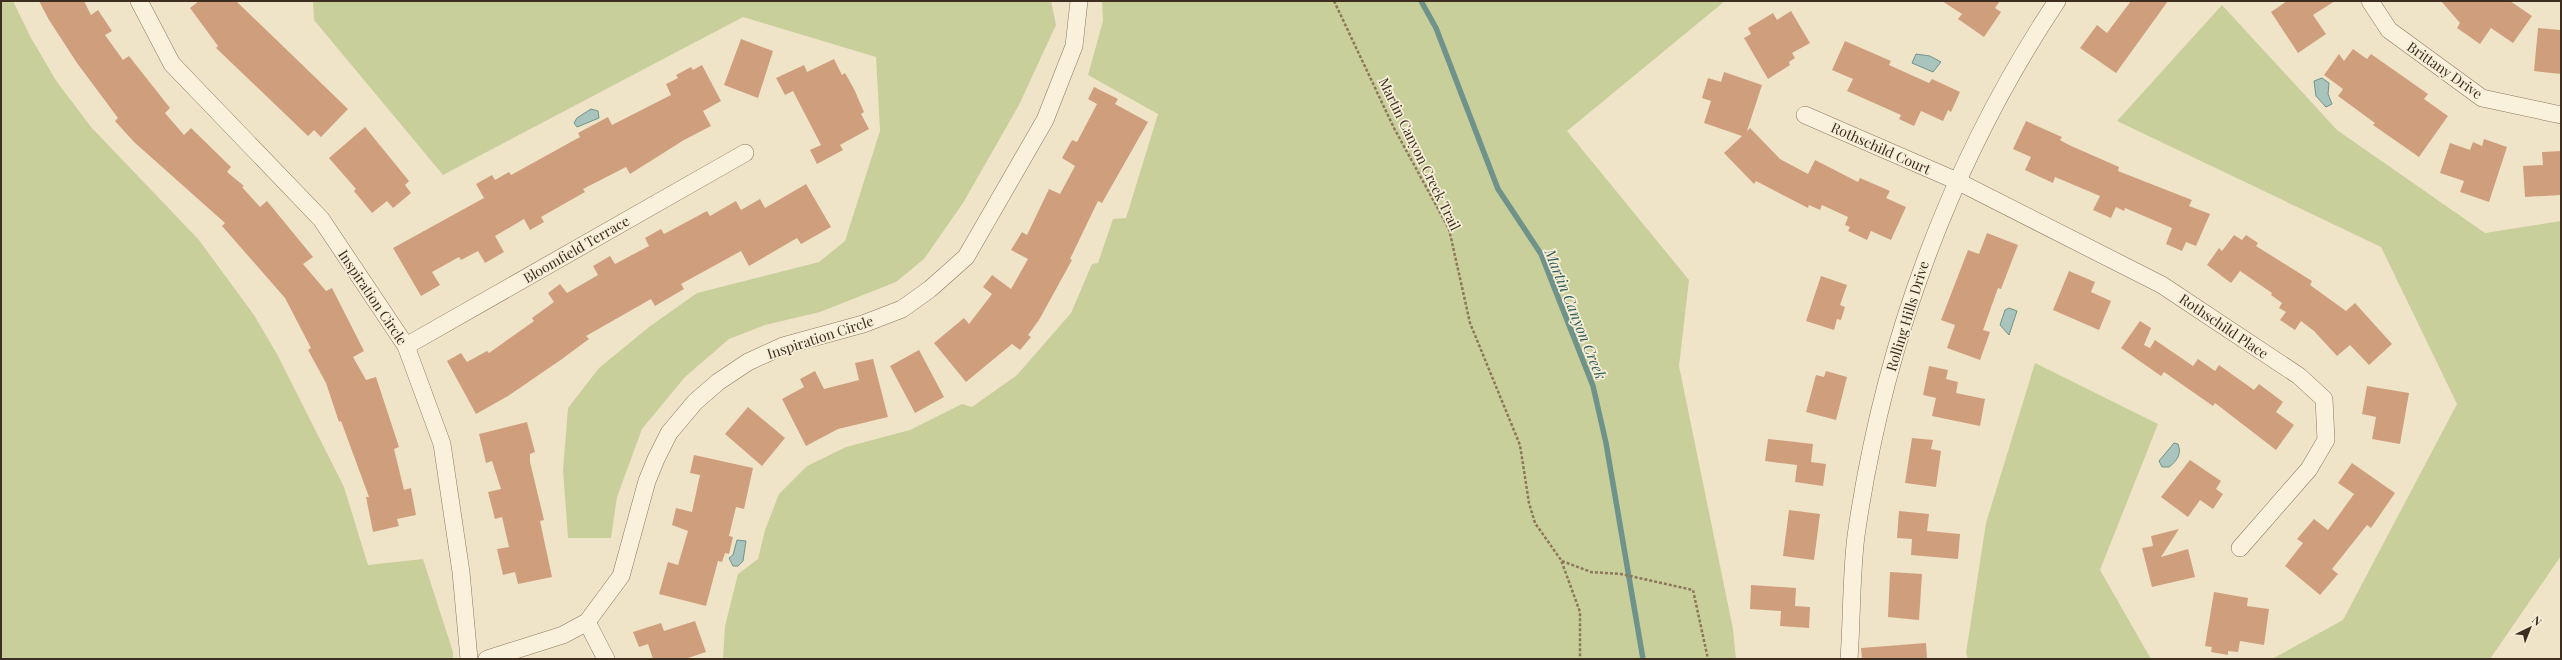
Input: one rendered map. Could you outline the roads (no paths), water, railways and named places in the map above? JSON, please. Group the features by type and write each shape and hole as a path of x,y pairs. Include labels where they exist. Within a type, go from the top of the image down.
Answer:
{"street":[{"name":"Inspiration Circle","path":"139,1 172,64 321,219 406,346 442,444 461,572 469,659"},
{"name":"Inspiration Circle","path":"487,659 495,658 563,635 587,622 620,576 656,458 669,433 696,402 718,382 748,362 783,346 863,324 902,309 930,289 966,257 1045,120 1074,46 1079,1"},
{"name":"Rolling Hills Drive","path":"1849,659 1856,538 1873,436 1899,338 1928,248 1957,181 2011,73 2057,1"},
{"name":"Brittany Drive","path":"2370,1 2388,30 2482,98 2561,115"},
{"name":"Rothschild Court","path":"1805,115 1957,181"},
{"name":"Bloomfield Terrace","path":"406,346 745,153"},
{"name":"Rothschild Place","path":"1957,181 2162,285 2298,376 2324,399 2326,440 2309,470 2240,548"},
{"path":"587,622 606,659"}],"water":[{"path":"1916,54 1930,56 1941,62 1933,72 1912,63"},
{"path":"2322,78 2329,83 2328,94 2332,104 2326,107 2316,96 2314,81"},
{"path":"591,109 598,111 599,118 577,127 574,123 577,118"},
{"path":"2009,308 2017,311 2009,335 2000,325 2005,310"},
{"path":"2174,443 2178,444 2178,457 2169,467 2162,467 2159,461"},
{"path":"737,540 746,541 743,561 738,566 733,566 729,558 733,555"}],"waterway":[{"name":"Martin Canyon Creek","path":"1421,1 1436,28 1498,189 1541,254 1593,386 1606,443 1643,659"}]}
